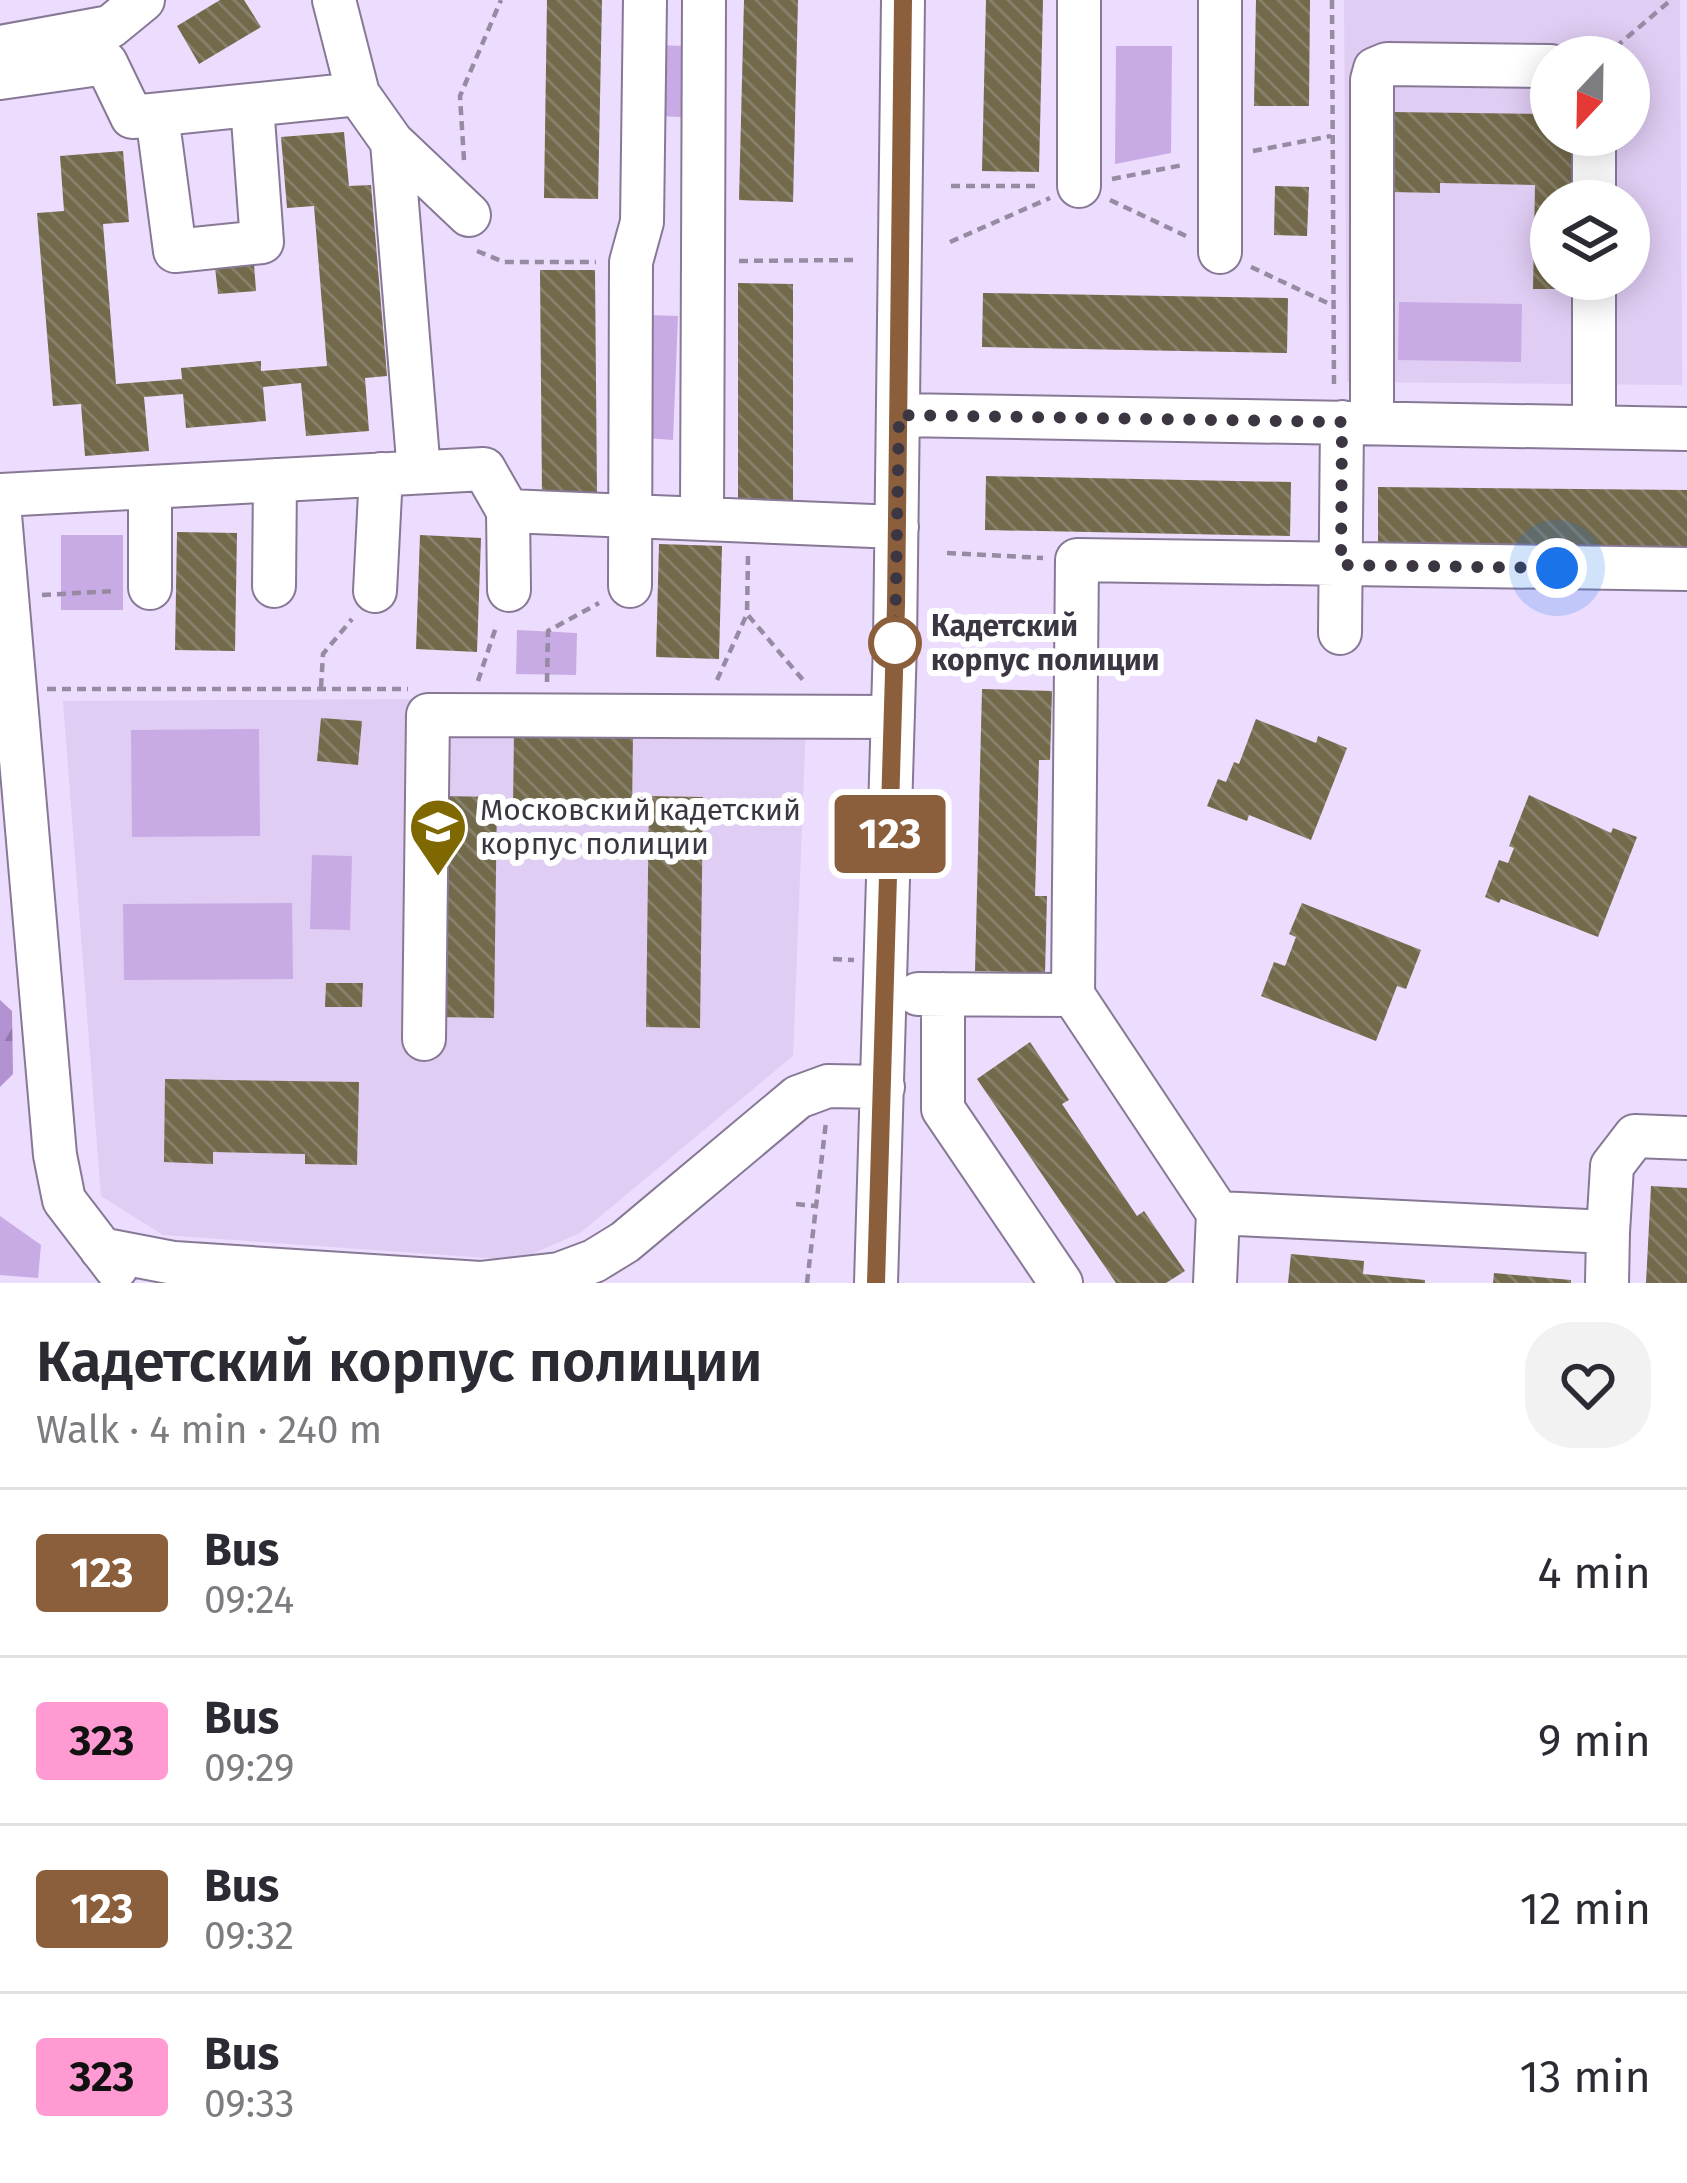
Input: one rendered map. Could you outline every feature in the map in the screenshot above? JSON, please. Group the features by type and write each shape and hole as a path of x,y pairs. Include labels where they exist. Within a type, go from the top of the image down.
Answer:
{"street":[{"path":"0,47 110,27 142,0"},
{"path":"334,0 358,94 392,142 469,215"},
{"path":"630,586 631,262 642,222 645,0"},
{"path":"702,518 704,0"},
{"path":"876,1283 897,527 903,0"},
{"path":"1079,0 1079,186"},
{"path":"1220,0 1220,252"},
{"path":"0,78 106,63 132,117 358,94"},
{"path":"1340,633 1349,412 1372,80 1376,69 1387,64 1530,65"},
{"path":"157,115 175,251 262,242 251,105"},
{"path":"375,591 400,473 392,142"},
{"path":"1594,300 1594,427"},
{"path":"899,415 1349,412 1687,429"},
{"path":"0,495 484,469 508,511 508,590"},
{"path":"274,586 275,480"},
{"path":"150,487 150,588"},
{"path":"508,511 897,527"},
{"path":"0,515 18,945 64,1200 128,1283"},
{"path":"1215,1283 1218,1213 1073,995 1077,560 1687,569"},
{"path":"424,1039 428,715 893,716"},
{"path":"885,994 1073,995"},
{"path":"943,994 943,1109 1061,1283"},
{"path":"101,1249 174,1263 480,1283 543,1277 594,1261 625,1242 798,1097 828,1086 883,1087"},
{"path":"1607,1283 1612,1166 1635,1136 1687,1138"},
{"path":"1218,1213 1608,1232"}],"path":[{"path":"469,215 460,96 501,0"},
{"path":"1332,0 1333,136 1349,412"},
{"path":"1629,36 1671,0"},
{"path":"951,185 1079,186 1333,136"},
{"path":"950,242 1079,186"},
{"path":"714,688 747,614 748,520"},
{"path":"947,553 1077,560"},
{"path":"546,688 548,632 630,586"},
{"path":"34,596 150,588"},
{"path":"475,688 508,590"},
{"path":"321,689 323,654 375,591"},
{"path":"747,614 809,688"},
{"path":"833,959 860,960"},
{"path":"807,1283 827,1113"},
{"path":"796,1204 816,1206"}],"shaded area":[{"path":"1344,0 1680,0 1682,385 1347,382"},
{"path":"657,45 684,46 682,117 655,116"},
{"path":"1116,46 1172,46 1171,153 1115,164"},
{"path":"1399,302 1522,304 1521,362 1398,360"},
{"path":"648,315 678,316 673,440 645,438"},
{"path":"61,535 123,535 123,610 61,610"},
{"path":"517,630 577,633 576,675 516,674"},
{"name":"Московский кадетский корпус полиции","path":"807,697 793,1056 580,1233 518,1260 163,1235 101,1196 63,701"},
{"path":"259,729 260,836 132,837 131,730"},
{"path":"312,855 352,856 350,930 310,929"},
{"path":"292,903 293,979 124,980 123,904"},
{"path":"0,1216 41,1245 38,1278 0,1275"}],"green space":[{"path":"0,1000 12,1011 13,1074 0,1087"}],"building":[{"path":"220,0 244,0 261,27 199,64 177,26"},
{"path":"547,0 602,0 598,199 544,198"},
{"path":"744,0 798,0 793,202 739,200"},
{"path":"986,0 1043,0 1039,172 982,171"},
{"path":"1256,0 1310,0 1309,106 1254,106"},
{"path":"1392,112 1530,114 1530,156 1582,156 1581,180 1530,180 1530,185 1440,183 1440,193 1391,192"},
{"path":"344,132 349,186 371,185 387,376 365,378 369,431 306,436 301,383 263,387 266,421 186,428 183,394 144,397 149,451 85,456 81,404 53,406 37,213 64,211 60,156 123,151 129,222 103,224 116,384 182,379 181,368 261,361 261,371 327,366 314,206 287,208 281,137"},
{"path":"1275,186 1309,187 1307,236 1274,235"},
{"path":"254,264 256,291 218,294 215,267"},
{"path":"540,270 595,270 597,495 542,495"},
{"path":"738,283 793,284 793,508 738,508"},
{"path":"983,293 1288,298 1287,353 982,347"},
{"path":"986,476 1291,482 1290,536 985,530"},
{"path":"1378,487 1687,490 1687,547 1378,544"},
{"path":"177,532 237,533 235,651 175,650"},
{"path":"420,535 481,538 477,652 416,649"},
{"path":"659,544 722,546 719,659 656,657"},
{"path":"982,689 1052,691 1050,760 1039,760 1035,896 1047,896 1045,973 975,971"},
{"path":"321,718 362,721 358,765 317,761"},
{"path":"1256,719 1316,743 1318,736 1347,748 1311,840 1249,815 1247,821 1207,806 1218,779 1226,782 1234,762 1239,764"},
{"path":"514,732 633,734 632,812 513,810"},
{"path":"1529,795 1611,833 1613,828 1637,837 1598,937 1485,897 1499,860 1508,863 1514,848 1509,846"},
{"path":"442,796 497,797 494,1018 439,1017"},
{"path":"649,796 703,797 700,1028 646,1027"},
{"path":"1302,903 1421,950 1406,989 1397,986 1376,1041 1261,996 1274,962 1285,966 1296,937 1289,934"},
{"path":"326,983 363,983 362,1007 325,1007"},
{"path":"1030,1042 1069,1100 1062,1104 1137,1216 1144,1211 1185,1271 1166,1283 1116,1283 977,1079"},
{"path":"165,1079 359,1082 357,1165 305,1164 305,1154 213,1152 213,1164 164,1162"},
{"path":"1651,1186 1687,1188 1687,1283 1646,1283"},
{"path":"1291,1254 1364,1261 1363,1274 1425,1283 1288,1283"},
{"path":"1494,1273 1571,1280 1571,1283 1493,1283"}],"bus line":[{"name":"123","path":"876,1283 896,605 903,0"}],"place":[{"name":"Кадетский корпус полиции","path":"895,643"},
{"name":"Московский кадетский корпус полиции","path":"438,878"}],"route":[{"path":"895,643 899,415 1342,422 1341,565 1557,568"}]}
